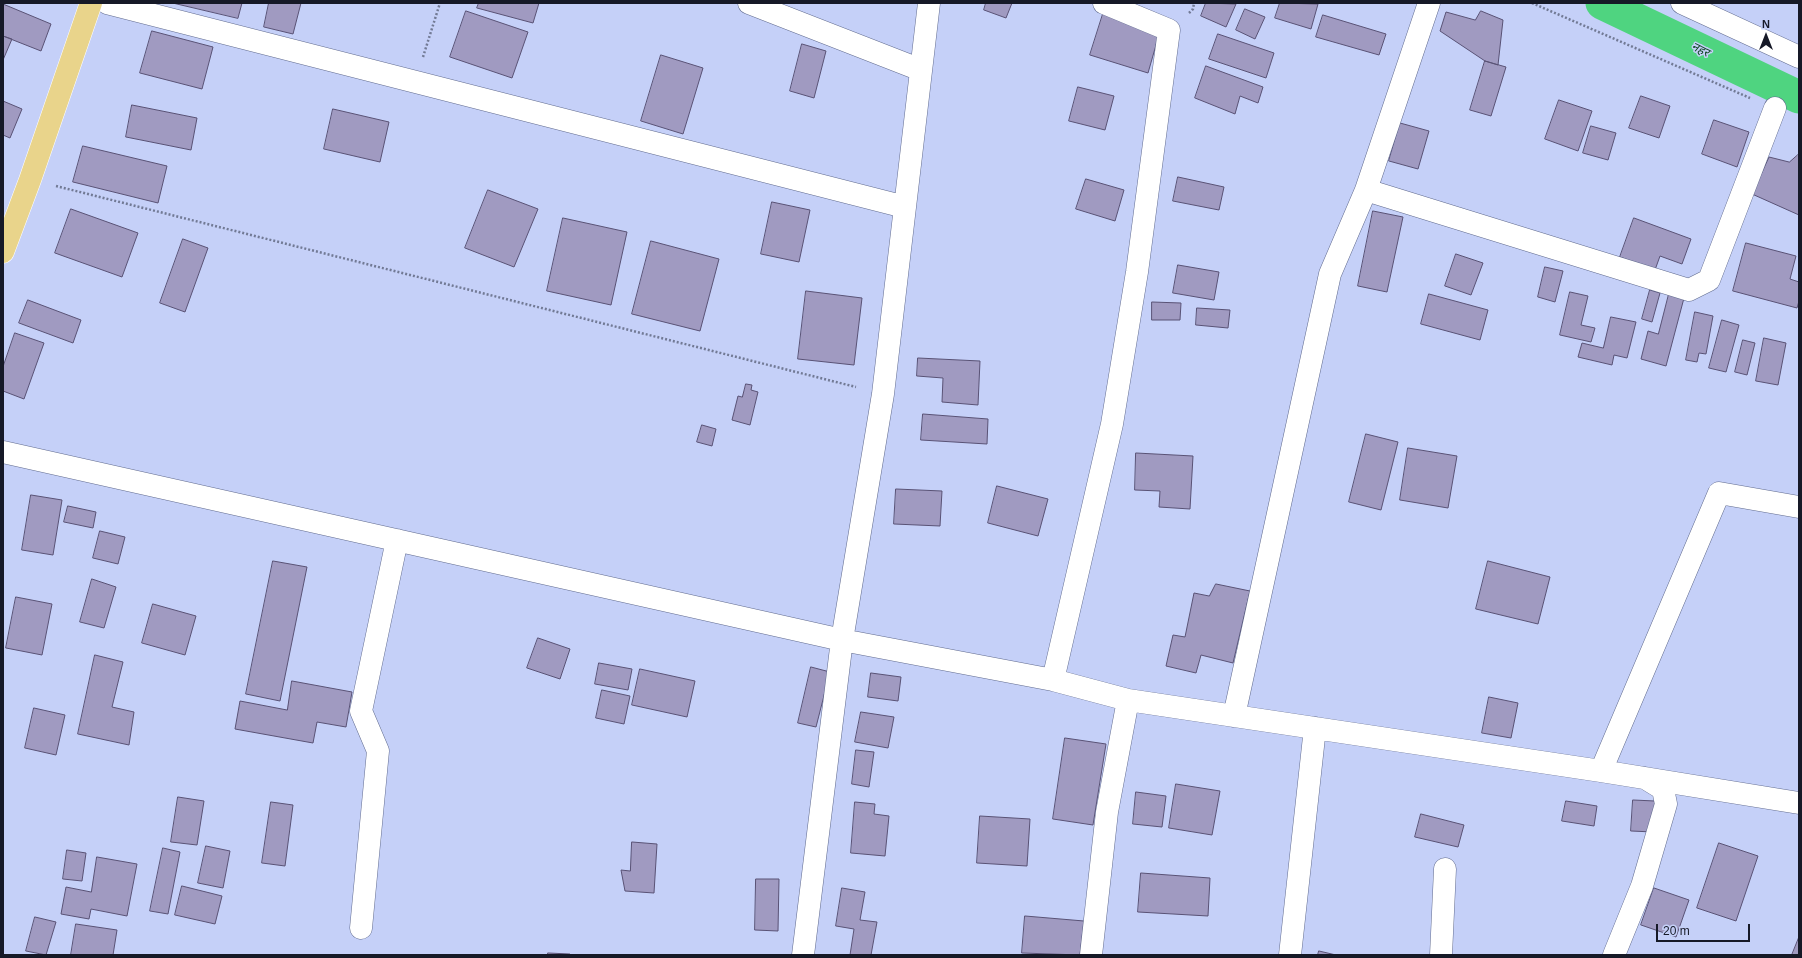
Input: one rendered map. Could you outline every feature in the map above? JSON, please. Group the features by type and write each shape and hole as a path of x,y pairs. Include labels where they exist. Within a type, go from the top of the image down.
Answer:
{"main road":[{"path":"3,252 30,180 91,3"}],"street":[{"path":"107,3 905,207"},
{"path":"749,3 921,70"},
{"path":"803,955 842,640 883,394 929,3"},
{"path":"1053,680 1112,424 1137,272 1169,30 1104,3"},
{"path":"1234,716 1330,274 1366,190 1429,3"},
{"path":"1682,3 1799,57"},
{"path":"1366,190 1689,290 1708,280 1775,108"},
{"path":"3,452 842,640 1053,680 1128,700 1601,771 1799,803"},
{"path":"1601,771 1719,493 1799,507"},
{"path":"361,928 378,751 361,711 397,540"},
{"path":"1091,955 1107,812 1128,700"},
{"path":"1290,955 1314,728"},
{"path":"1614,955 1642,886 1666,804 1663,789 1644,778"},
{"path":"1441,955 1445,869"}],"path":[{"path":"415,82 440,3"},
{"path":"1532,3 1775,108"},
{"path":"30,180 883,394"}],"building":[{"path":"173,3 242,3 238,18"},
{"path":"269,3 301,3 293,34 264,27"},
{"path":"479,3 539,3 533,23 477,8"},
{"path":"986,3 1012,3 1006,18 984,10"},
{"path":"1206,3 1236,4 1226,27 1201,16"},
{"path":"1280,3 1318,4 1311,29 1275,18"},
{"path":"3,4 51,24 41,51 3,36"},
{"path":"1245,9 1265,17 1255,39 1236,30"},
{"path":"466,11 528,32 512,78 450,57"},
{"path":"1481,11 1503,20 1498,65 1485,61 1440,31 1446,12 1475,20"},
{"path":"1103,14 1160,31 1148,73 1090,55"},
{"path":"1323,15 1386,34 1379,55 1316,37"},
{"path":"152,31 213,47 202,89 140,73"},
{"path":"1218,34 1274,53 1266,78 1209,59"},
{"path":"3,36 12,39 3,60"},
{"path":"802,44 826,51 814,98 790,91"},
{"path":"661,55 703,68 683,134 641,121"},
{"path":"1485,61 1506,67 1491,116 1470,110"},
{"path":"1206,66 1263,87 1258,103 1240,96 1235,114 1195,98"},
{"path":"1078,87 1114,96 1105,130 1069,121"},
{"path":"1641,96 1670,106 1659,138 1629,128"},
{"path":"1559,100 1592,111 1578,151 1545,139"},
{"path":"3,101 22,109 10,138 3,135"},
{"path":"132,105 197,118 191,150 126,137"},
{"path":"333,109 389,122 380,162 324,149"},
{"path":"1714,120 1749,132 1737,167 1702,154"},
{"path":"1400,123 1429,131 1418,169 1389,161"},
{"path":"1591,126 1616,133 1608,160 1583,153"},
{"path":"83,146 167,166 158,203 73,182"},
{"path":"1798,155 1799,215 1752,194 1769,157 1789,162"},
{"path":"1178,177 1224,187 1219,210 1173,201"},
{"path":"1086,179 1124,190 1115,221 1076,209"},
{"path":"488,190 538,209 514,267 465,248"},
{"path":"772,202 810,210 799,262 761,254"},
{"path":"71,209 138,233 122,277 55,253"},
{"path":"1373,211 1403,217 1387,292 1358,286"},
{"path":"563,218 627,232 611,305 547,291"},
{"path":"1634,218 1691,239 1682,264 1660,256 1655,270 1620,257"},
{"path":"183,239 208,248 185,312 160,303"},
{"path":"651,241 719,259 700,331 632,314"},
{"path":"1746,243 1796,256 1790,279 1799,282 1799,301 1797,308 1733,291"},
{"path":"1456,254 1483,263 1471,295 1445,286"},
{"path":"1178,265 1219,272 1214,300 1173,293"},
{"path":"1545,267 1563,271 1555,302 1538,297"},
{"path":"1650,290 1660,293 1652,322 1642,319"},
{"path":"806,291 862,298 854,365 798,359"},
{"path":"1570,292 1588,296 1581,325 1595,328 1591,342 1560,335"},
{"path":"1429,294 1488,310 1480,340 1421,324"},
{"path":"1669,294 1684,298 1666,366 1641,359 1648,331 1658,334"},
{"path":"28,300 81,320 73,343 19,323"},
{"path":"1152,302 1181,303 1180,320 1152,320"},
{"path":"1197,308 1230,310 1228,328 1196,325"},
{"path":"1695,312 1713,316 1706,354 1699,353 1697,362 1686,360"},
{"path":"1611,317 1636,322 1627,358 1614,355 1612,365 1578,357 1582,343 1603,348"},
{"path":"1722,320 1739,325 1726,372 1709,368"},
{"path":"15,333 44,343 24,399 3,391 3,367"},
{"path":"1764,338 1786,343 1778,385 1756,381"},
{"path":"1743,340 1755,343 1747,375 1735,372"},
{"path":"918,358 980,361 978,405 942,402 943,378 917,376"},
{"path":"746,384 752,385 751,390 758,392 750,425 732,420 738,396 742,397"},
{"path":"923,414 988,419 987,444 921,440"},
{"path":"702,425 716,429 712,446 697,442"},
{"path":"1366,434 1398,442 1381,510 1349,502"},
{"path":"1408,448 1457,456 1448,508 1400,500"},
{"path":"1136,453 1193,456 1190,509 1159,507 1160,491 1135,490"},
{"path":"997,486 1048,499 1038,536 988,523"},
{"path":"896,489 942,491 940,526 894,524"},
{"path":"31,495 62,500 53,555 22,550"},
{"path":"68,506 96,512 93,528 64,522"},
{"path":"100,531 125,537 118,564 93,558"},
{"path":"273,561 307,567 280,701 246,694"},
{"path":"1488,561 1550,577 1538,624 1476,609"},
{"path":"92,579 116,587 104,628 80,622"},
{"path":"1216,584 1250,591 1233,663 1201,655 1196,673 1166,666 1173,635 1185,637 1194,593 1209,596"},
{"path":"16,597 52,604 42,655 6,648"},
{"path":"153,604 196,616 185,655 142,643"},
{"path":"538,638 570,649 560,679 527,668"},
{"path":"95,655 123,662 112,707 134,712 129,745 78,734"},
{"path":"599,663 632,669 628,690 595,684"},
{"path":"811,667 830,672 816,727 798,723"},
{"path":"640,669 695,681 687,717 632,705"},
{"path":"871,673 901,677 898,701 868,697"},
{"path":"292,681 352,692 346,727 317,722 313,743 235,729 240,701 287,710"},
{"path":"602,690 630,696 624,724 596,718"},
{"path":"1489,697 1518,703 1511,738 1482,733"},
{"path":"34,708 65,715 56,755 25,748"},
{"path":"861,712 894,717 888,748 855,742"},
{"path":"1065,738 1106,744 1093,825 1053,819"},
{"path":"856,750 874,752 869,787 852,784"},
{"path":"1176,784 1220,791 1212,835 1169,828"},
{"path":"1136,792 1166,796 1162,827 1133,824"},
{"path":"178,797 204,801 197,845 171,842"},
{"path":"1633,800 1655,801 1653,832 1631,831"},
{"path":"1566,801 1597,806 1594,826 1562,821"},
{"path":"271,802 293,805 285,866 262,863"},
{"path":"855,802 875,804 874,814 889,816 885,856 851,853"},
{"path":"1421,814 1464,825 1458,847 1415,837"},
{"path":"980,816 1030,819 1027,866 977,863"},
{"path":"632,842 657,844 654,893 625,891 621,870 630,871"},
{"path":"1719,843 1758,856 1736,921 1697,908"},
{"path":"206,846 230,851 223,888 198,883"},
{"path":"163,848 180,852 168,914 150,911"},
{"path":"67,850 86,853 82,881 63,879"},
{"path":"97,857 137,864 127,916 91,909 89,919 61,914 66,887 91,892"},
{"path":"1141,873 1210,878 1208,916 1138,912"},
{"path":"756,879 779,879 778,931 755,930"},
{"path":"182,886 222,896 215,924 175,915"},
{"path":"842,888 865,892 860,920 877,922 871,955 850,955 854,929 836,926"},
{"path":"1654,888 1689,900 1676,937 1641,925"},
{"path":"1025,916 1084,921 1080,955 1022,953"},
{"path":"35,917 56,922 46,955 26,951"},
{"path":"76,924 117,930 113,955 71,955"},
{"path":"1799,937 1799,955 1792,955"},
{"path":"1319,951 1336,955 1318,955"},
{"path":"548,953 570,954 570,955 548,955"}],"waterway":[{"name":"नहर","path":"1602,3 1799,97"}]}
